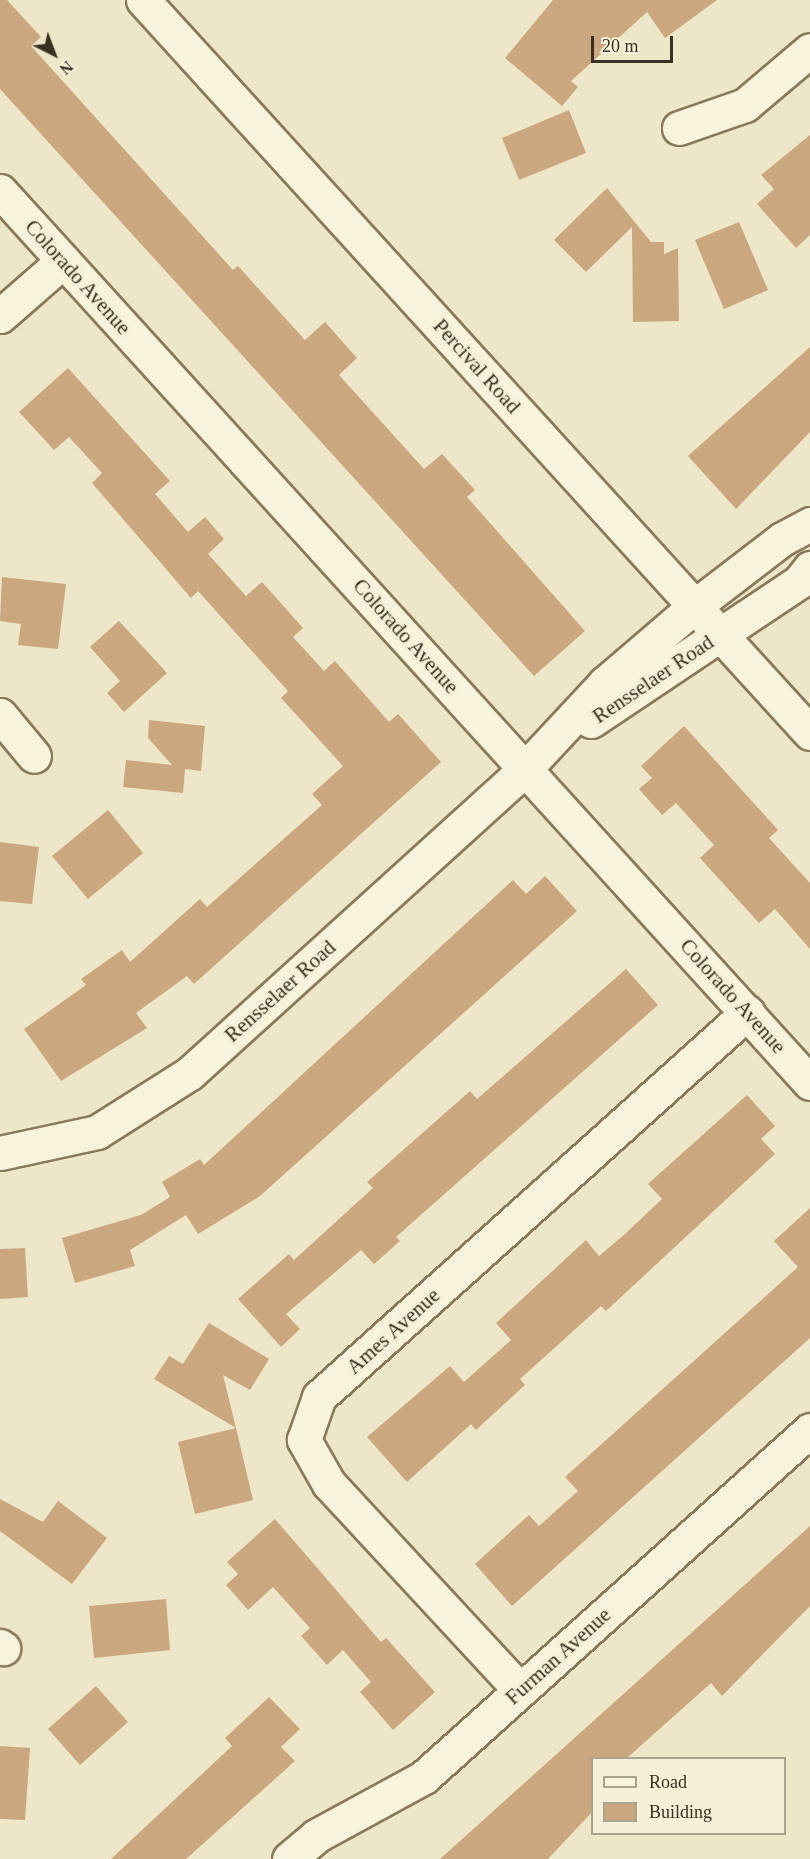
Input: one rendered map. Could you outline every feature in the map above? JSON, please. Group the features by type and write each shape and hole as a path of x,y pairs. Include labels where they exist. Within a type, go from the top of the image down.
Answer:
{"street":[{"name":"Percival Road","path":"143,0 696,605 810,733"},
{"path":"679,128 745,105 810,50"},
{"name":"Colorado Avenue","path":"0,191 810,1083"},
{"path":"0,316 63,261"},
{"name":"Rensselaer Road","path":"0,1153 98,1132 190,1073 526,768 605,682 696,605 782,538 810,524"},
{"name":"Rensselaer Road","path":"526,768 666,666 722,634 799,582 810,568"},
{"path":"0,715 34,756"},
{"name":"Ames Avenue","path":"520,1690 329,1484 304,1440 319,1398 747,1012"},
{"name":"Furman Avenue","path":"289,1859 316,1836 424,1777 810,1430"}],"building":[{"path":"0,0 7,0 41,37 31,46 233,270 238,266 305,340 325,322 357,358 339,375 424,469 442,454 475,490 467,497 585,631 534,676 0,89"},
{"path":"553,0 717,0 665,38 647,12 571,81 578,87 562,106 505,58"},
{"path":"569,110 586,153 519,180 502,138"},
{"path":"810,135 810,235 796,248 757,204 774,189 761,175"},
{"path":"607,188 651,242 664,242 664,254 678,248 679,321 633,322 632,227 586,272 554,240"},
{"path":"739,222 768,290 724,309 695,240"},
{"path":"810,347 810,432 736,509 688,456"},
{"path":"68,368 170,481 155,494 188,532 205,517 224,539 208,554 246,596 262,582 303,628 293,637 324,671 335,661 389,722 398,714 441,762 194,984 187,976 136,1013 147,1028 61,1081 24,1029 86,985 81,979 122,950 130,962 200,899 207,907 322,805 312,794 343,766 281,698 288,691 198,591 191,598 92,483 102,473 69,437 54,450 19,412"},
{"path":"2,577 66,584 58,649 18,645 21,624 0,621"},
{"path":"119,621 167,673 124,712 107,693 120,681 90,647"},
{"path":"149,720 205,726 201,771 185,769 183,793 123,787 126,760 172,765 148,738"},
{"path":"684,726 778,830 769,838 810,883 810,949 775,909 759,923 700,858 714,845 676,803 662,815 639,789 652,778 641,766"},
{"path":"108,810 143,853 88,899 52,856"},
{"path":"0,842 39,847 32,904 0,901"},
{"path":"545,876 577,911 260,1196 198,1234 186,1215 130,1250 135,1266 75,1283 62,1238 141,1215 170,1197 162,1182 200,1159 204,1165 513,880 526,894"},
{"path":"626,969 658,1005 396,1237 400,1241 374,1264 361,1250 286,1314 300,1329 281,1347 238,1299 289,1254 294,1260 373,1188 367,1182 470,1091 477,1099"},
{"path":"747,1095 775,1126 761,1139 775,1154 606,1311 601,1306 520,1379 525,1385 476,1430 471,1424 407,1482 367,1437 450,1366 464,1382 511,1340 496,1323 586,1240 599,1256 625,1234 662,1199 648,1184"},
{"path":"810,1208 810,1338 512,1606 475,1564 529,1515 539,1526 578,1491 565,1477 798,1267 774,1241"},
{"path":"25,1248 28,1297 0,1299 0,1249"},
{"path":"209,1323 269,1359 250,1390 223,1375 236,1428 154,1379 169,1356 183,1364"},
{"path":"236,1428 253,1500 195,1514 178,1442"},
{"path":"0,1499 43,1522 58,1501 107,1538 72,1584 0,1531"},
{"path":"275,1519 381,1642 386,1638 435,1692 393,1730 360,1692 371,1682 343,1650 327,1665 301,1636 310,1628 273,1587 248,1610 226,1585 238,1574 227,1562"},
{"path":"810,1526 810,1606 722,1696 711,1683 628,1757 591,1757 591,1813 548,1859 440,1859"},
{"path":"166,1599 170,1650 94,1658 89,1606"},
{"path":"96,1686 128,1722 80,1765 48,1729"},
{"path":"269,1697 300,1729 281,1747 295,1761 186,1859 111,1859 232,1746 225,1738"},
{"path":"0,1746 30,1748 25,1820 0,1819"}]}
